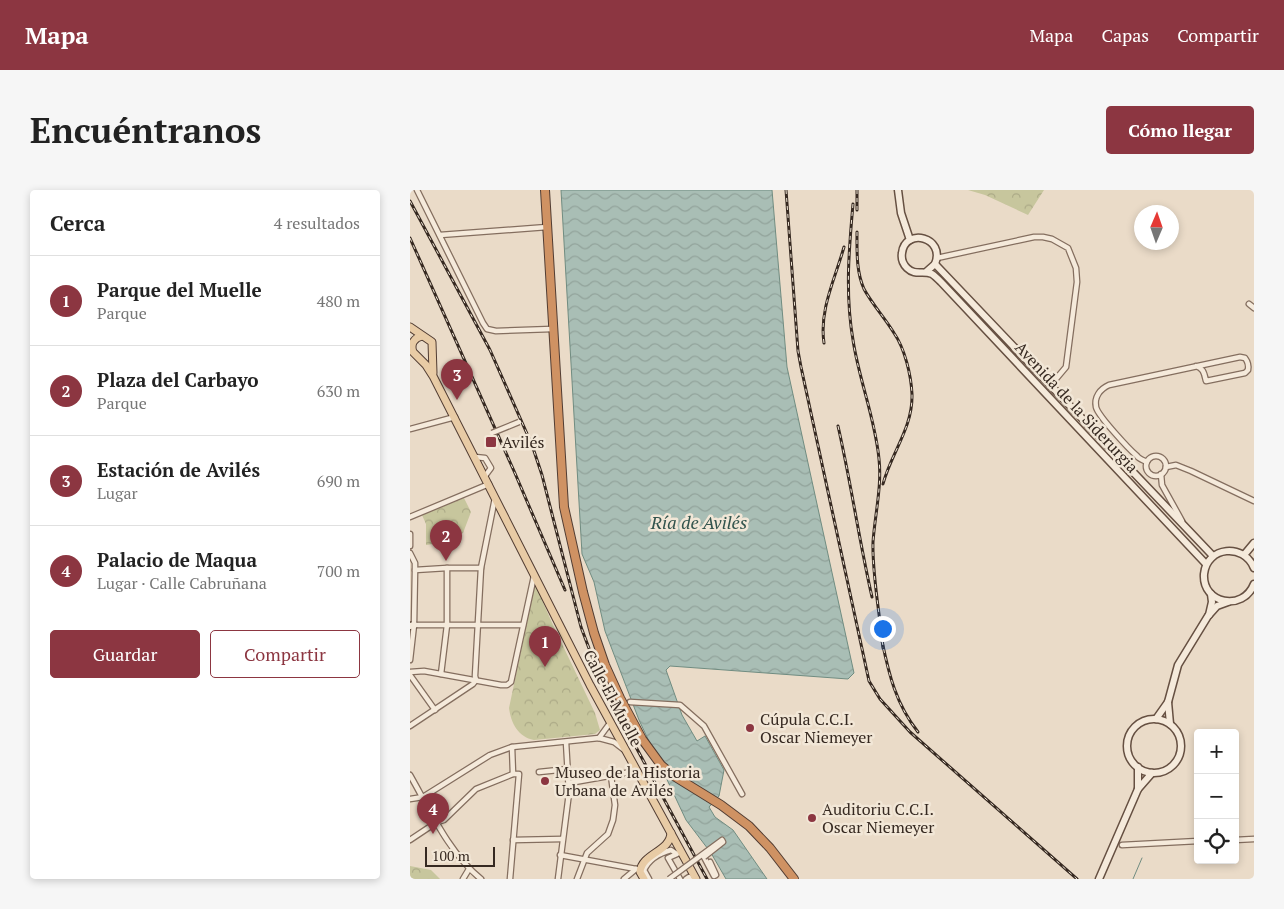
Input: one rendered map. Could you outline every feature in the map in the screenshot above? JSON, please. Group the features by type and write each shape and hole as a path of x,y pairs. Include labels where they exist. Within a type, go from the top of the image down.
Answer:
{"highway":[{"path":"545,190 564,507 583,592 605,665 642,739 661,765 674,776 721,805 749,826 770,848 794,879"}],"main road":[{"path":"410,328 432,342 433,376"},
{"path":"410,328 415,339"},
{"path":"422,336 415,339 412,346 414,354 426,358 432,353"},
{"name":"Calle El Muelle","path":"414,354 433,376 610,723 696,879"},
{"path":"644,879 638,869 670,841 671,832"},
{"path":"663,848 678,850 685,860"}],"street":[{"path":"417,190 483,324 488,329 496,331 552,329"},
{"path":"898,190 901,213 910,240"},
{"path":"440,235 547,228"},
{"path":"936,261 934,245 929,240 916,238 910,240 902,251 904,263 913,272 926,272 936,261 1034,237 1052,239 1068,248 1076,268 1077,282 1066,367 1050,386"},
{"name":"Avenida de la Siderurgia","path":"936,261 1050,386 1212,556"},
{"name":"Avenida de la Siderurgia","path":"926,272 933,274 941,282 1206,564"},
{"path":"1249,304 1254,308"},
{"path":"1147,462 1138,458 1101,416 1096,406 1097,396 1103,388 1109,385 1196,366 1240,357 1248,361 1249,366 1245,373 1206,381 1204,372 1196,366"},
{"path":"410,429 455,417"},
{"path":"492,433 519,422"},
{"path":"1161,474 1152,474 1146,467 1147,462 1154,456 1158,456 1166,462 1166,467"},
{"path":"1185,527 1162,485 1161,474 1166,467 1176,465 1191,470 1254,501"},
{"path":"410,517 489,484"},
{"path":"410,726 473,684 476,680 481,568 495,496"},
{"path":"410,534 410,546"},
{"path":"1244,554 1254,543"},
{"path":"1208,616 1212,602 1204,576 1206,564 1212,556 1227,550 1236,551 1250,559 1254,568"},
{"path":"410,552 415,570 410,660"},
{"path":"441,674 446,625 447,568"},
{"path":"415,570 481,568"},
{"path":"435,710 410,674 424,671 501,685 511,682 534,574"},
{"path":"1211,594 1218,599 1239,600 1251,596 1254,586"},
{"path":"1156,719 1168,702 1178,665 1208,616 1217,606 1229,601"},
{"path":"412,625 523,625"},
{"path":"630,702 680,705 704,726 742,794"},
{"path":"1168,702 1170,724"},
{"path":"1156,719 1170,724 1180,738 1178,758 1172,766 1164,770 1152,772 1138,767 1128,753 1128,738 1136,725 1143,721 1156,719"},
{"path":"599,738 610,723"},
{"path":"410,799 423,797 490,754 512,747 599,738 614,742 626,751"},
{"path":"558,879 569,793 566,742"},
{"path":"512,747 513,774"},
{"path":"1138,767 1138,789"},
{"path":"539,772 568,769"},
{"path":"569,783 637,771"},
{"path":"1099,879 1138,789 1152,772"},
{"path":"410,840 437,822 444,820 476,789 513,774 519,774 510,879"},
{"path":"410,775 437,822 469,869 481,879"},
{"path":"577,879 587,854 608,834 614,820 615,805 611,776"},
{"path":"513,840 562,839"},
{"path":"1239,840 1254,839"},
{"path":"669,879 722,840 723,842 703,854 714,876 716,875 710,862"},
{"path":"1122,845 1194,841"},
{"path":"649,879 644,870 647,864 661,852 671,850 677,854 668,858 679,876 674,879"},
{"path":"560,855 638,869"},
{"path":"463,879 469,869"},
{"path":"624,879 638,869"},
{"path":"686,879 689,877 690,879"}],"green space":[{"path":"968,190 1044,190 1028,215 985,195"},
{"path":"464,498 471,512 463,533 440,543 426,545 426,524 422,515"},
{"path":"535,584 595,713 600,730 595,734 534,740 520,733 512,719 509,708"},
{"path":"410,866 431,870 440,879 410,879"}],"water":[{"name":"Ría de Avilés","path":"561,190 772,190 787,367 854,673 848,679 670,666 666,670 682,715 697,741 705,736 724,770 719,796 709,807 715,817 733,830 767,879 726,879 711,853 686,820 639,720 605,631 594,582 582,554"}],"waterway":[{"path":"1133,879 1142,858"}],"railway":[{"path":"786,190 798,351 869,681 880,699 910,732 1077,879"},
{"path":"857,190 857,210"},
{"path":"410,201 490,350 532,445 542,475 581,627 599,675 707,879"},
{"path":"853,204 849,255 849,306 856,355 874,429 880,469 873,554 883,648"},
{"path":"857,232 861,282 867,295 898,339 907,362 912,394 909,418 883,484"},
{"path":"410,238 565,590"},
{"path":"824,343 823,331 826,307 844,247"},
{"path":"838,426 872,597"},
{"path":"882,641 894,689 904,711 918,732"}],"place":[{"name":"Estación de Avilés","path":"457,400"},
{"name":"Avilés","path":"491,442"},
{"name":"Plaza del Carbayo","path":"446,561"},
{"name":"Parque del Muelle","path":"545,667"},
{"name":"Cúpula C.C.I. Oscar Niemeyer","path":"750,728"},
{"name":"Museo de la Historia Urbana de Avilés","path":"545,781"},
{"name":"Auditoriu C.C.I. Oscar Niemeyer","path":"812,818"},
{"name":"Palacio de Maqua","path":"433,834"}]}
